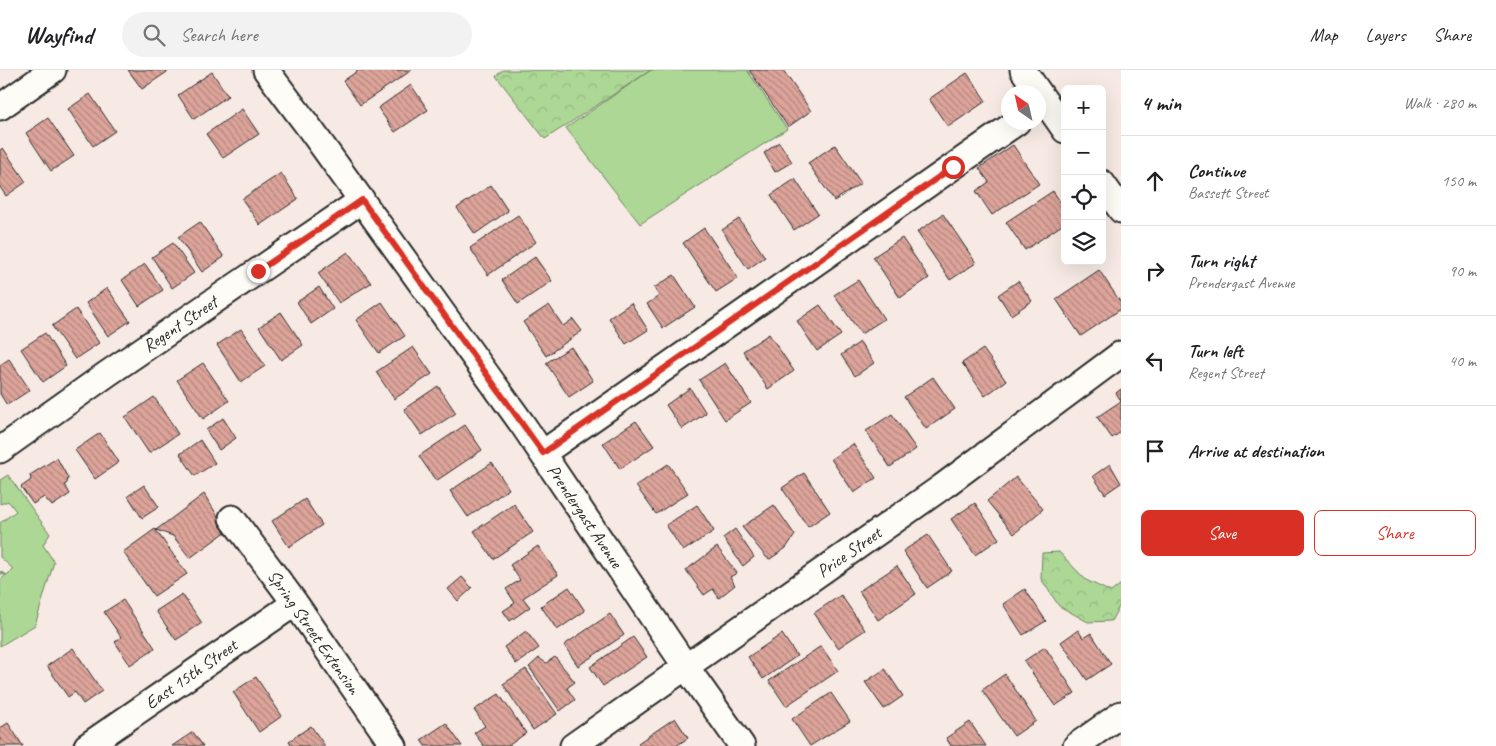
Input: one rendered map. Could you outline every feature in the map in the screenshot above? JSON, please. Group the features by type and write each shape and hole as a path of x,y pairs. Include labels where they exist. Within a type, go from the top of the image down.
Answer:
{"street":[{"path":"0,107 53,70"},
{"name":"Prendergast Avenue","path":"266,70 362,200 543,453 686,667 742,746"},
{"path":"1023,70 1031,85"},
{"path":"1046,109 1061,126"},
{"path":"543,453 1006,130"},
{"path":"1106,189 1121,210"},
{"name":"Regent Street","path":"0,450 107,374 362,200"},
{"name":"Price Street","path":"573,746 942,487 1121,354"},
{"name":"Spring Street Extension","path":"232,518 295,603 394,746"},
{"name":"East 15th Street","path":"87,746 295,603"},
{"path":"1076,746 1121,714"}],"green space":[{"path":"503,70 651,70 545,139 496,76"},
{"path":"651,70 747,70 787,129 640,224 566,128"},
{"path":"8,475 50,534 43,545 54,562 35,625 0,646 0,580 6,575 0,574 0,571 7,575 13,569 0,557 0,523 16,511 8,501 0,504 0,480"},
{"path":"1059,552 1086,580 1111,592 1121,584 1121,603 1111,621 1088,622 1059,606 1041,579 1042,553"}],"building":[{"path":"128,70 170,70 142,89"},
{"path":"359,70 412,70 360,105 343,81"},
{"path":"749,70 783,70 811,111 788,127"},
{"path":"212,72 228,96 194,119 178,95"},
{"path":"967,73 986,101 948,127 929,99"},
{"path":"411,85 428,110 395,132 378,108"},
{"path":"90,94 115,131 93,146 68,109"},
{"path":"242,109 259,134 223,158 206,134"},
{"path":"48,118 74,156 51,171 26,133"},
{"path":"779,142 792,162 775,172 764,153"},
{"path":"835,145 861,183 834,201 808,163"},
{"path":"1013,145 1039,184 992,215 976,191 989,182 979,168"},
{"path":"3,148 26,182 6,196 0,187 0,150"},
{"path":"281,173 298,199 260,225 242,199"},
{"path":"795,179 818,214 794,230 771,195"},
{"path":"491,185 508,211 475,234 457,208"},
{"path":"1053,191 1061,203 1061,226 1025,250 1006,222"},
{"path":"943,214 976,263 950,280 917,232"},
{"path":"518,215 536,242 488,275 470,248"},
{"path":"739,219 765,257 748,269 722,230"},
{"path":"200,222 224,257 202,272 178,237"},
{"path":"704,228 738,278 716,292 683,243"},
{"path":"902,238 929,278 900,298 873,257"},
{"path":"173,243 194,273 172,288 152,257"},
{"path":"348,252 371,283 339,303 318,273"},
{"path":"535,257 552,281 518,304 502,280"},
{"path":"145,264 163,290 139,306 122,280"},
{"path":"1099,270 1121,303 1121,309 1081,336 1056,299"},
{"path":"674,275 695,307 663,328 647,304 659,296 654,288"},
{"path":"858,280 884,319 861,334 834,295"},
{"path":"1018,281 1032,301 1011,315 998,295"},
{"path":"319,287 333,309 311,324 297,302"},
{"path":"107,288 130,321 108,336 86,303"},
{"path":"382,302 405,336 379,353 356,320"},
{"path":"631,303 648,330 626,344 609,318"},
{"path":"549,305 563,326 573,319 582,331 546,356 523,322"},
{"path":"820,305 841,335 817,351 797,321"},
{"path":"76,309 99,343 75,359 52,326"},
{"path":"281,312 303,345 281,360 259,327"},
{"path":"241,329 265,366 241,382 217,345"},
{"path":"45,333 66,366 43,382 21,349"},
{"path":"769,334 794,371 768,389 743,351"},
{"path":"860,342 874,363 855,376 841,355"},
{"path":"413,347 432,374 394,399 376,372"},
{"path":"571,347 593,381 569,397 546,363"},
{"path":"983,349 1006,381 985,396 962,363"},
{"path":"9,359 30,390 7,405 0,394 0,365"},
{"path":"203,363 229,401 203,419 177,380"},
{"path":"725,363 751,403 725,420 699,380"},
{"path":"933,377 955,409 926,429 904,397"},
{"path":"438,386 456,413 422,435 404,409"},
{"path":"690,388 706,413 682,429 666,405"},
{"path":"1121,389 1121,401 1116,393"},
{"path":"154,397 178,434 149,453 125,417"},
{"path":"1121,401 1121,432 1112,438 1097,417"},
{"path":"892,414 916,449 890,467 866,431"},
{"path":"223,418 236,438 219,450 206,430"},
{"path":"636,421 654,446 620,469 603,443"},
{"path":"465,425 482,450 436,481 419,456"},
{"path":"100,433 119,462 95,479 75,450"},
{"path":"200,440 215,463 195,476 180,454"},
{"path":"853,444 876,478 854,493 831,459"},
{"path":"57,458 68,478 65,485 70,494 52,506 44,497 33,504 21,487 31,480 30,475"},
{"path":"492,463 509,489 468,517 450,491"},
{"path":"668,464 688,493 656,514 636,486"},
{"path":"1110,464 1121,483 1105,494 1093,476"},
{"path":"804,473 830,512 808,527 782,488"},
{"path":"1016,477 1043,509 1014,534 987,501"},
{"path":"144,485 159,507 142,518 128,496"},
{"path":"204,494 227,531 190,558 173,536 156,530"},
{"path":"305,499 322,525 289,547 272,521"},
{"path":"975,503 999,539 975,555 951,519"},
{"path":"514,504 533,532 493,559 474,531"},
{"path":"697,505 714,531 683,551 666,525"},
{"path":"774,505 795,535 786,548 770,559 766,557 742,527"},
{"path":"155,529 187,574 154,596 123,552"},
{"path":"735,529 754,557 743,566 723,538"},
{"path":"928,535 952,571 927,588 903,551"},
{"path":"538,546 558,575 523,598 530,607 510,621 503,611 515,603 506,589 520,580 510,565"},
{"path":"717,547 737,573 730,577 735,585 719,598 713,589 704,595 686,570"},
{"path":"897,566 916,594 878,620 859,591"},
{"path":"462,577 472,588 458,601 448,589"},
{"path":"569,587 585,611 557,630 541,606"},
{"path":"1025,589 1046,621 1023,635 1003,604"},
{"path":"182,594 202,623 176,640 156,611"},
{"path":"841,595 865,630 838,648 814,613"},
{"path":"123,600 155,648 130,665 115,642 121,637 104,612"},
{"path":"610,614 624,635 578,666 564,645"},
{"path":"1078,630 1083,638 1091,633 1111,664 1087,680 1061,642"},
{"path":"526,631 539,648 516,664 504,647"},
{"path":"782,634 797,656 763,679 748,657"},
{"path":"633,637 647,657 603,686 590,667"},
{"path":"821,646 838,671 786,706 769,681"},
{"path":"1045,647 1075,693 1055,706 1024,661"},
{"path":"73,648 102,691 83,704 75,692 68,697 47,666"},
{"path":"555,657 575,682 567,688 575,700 560,711 529,667 539,658 546,663"},
{"path":"526,669 557,714 533,730 503,684"},
{"path":"885,669 903,696 884,709 865,682"},
{"path":"1005,674 1036,721 1014,736 982,690"},
{"path":"256,677 282,716 259,732 233,692"},
{"path":"831,693 850,721 810,746 792,719"},
{"path":"499,694 526,733 508,746 484,746 474,733 485,726 474,710"},
{"path":"675,718 688,738 676,746 640,746 638,743"},
{"path":"970,722 986,746 951,746 946,738"},
{"path":"8,723 23,746 0,746 0,728"},
{"path":"446,723 462,746 425,746 421,740"},
{"path":"311,726 325,746 292,746 289,741"},
{"path":"193,732 203,746 172,746"}],"route":[{"path":"258,271 362,200 543,453 953,167"}]}
